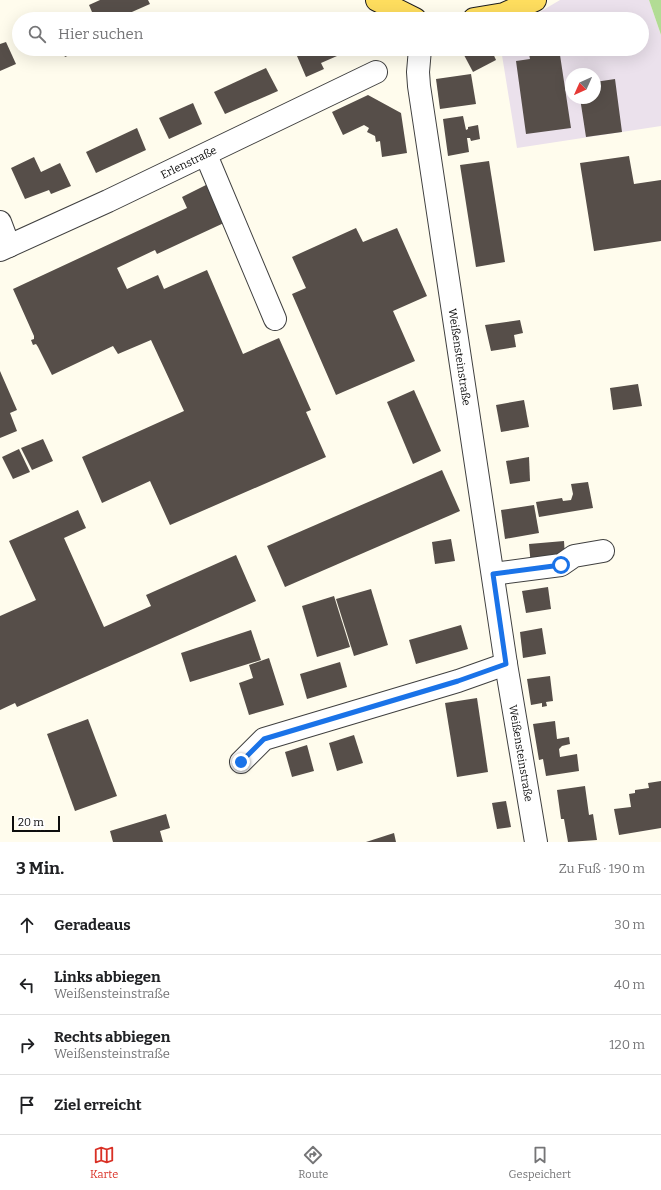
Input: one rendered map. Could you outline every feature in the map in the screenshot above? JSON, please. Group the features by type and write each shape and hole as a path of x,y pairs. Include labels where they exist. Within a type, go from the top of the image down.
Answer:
{"main road":[{"path":"377,0 401,12"},
{"path":"508,12 535,0"}],"street":[{"name":"Weißensteinstraße","path":"419,56 419,86 506,664 536,842"},
{"name":"Erlenstraße","path":"4,248 206,155 376,72"},
{"path":"206,155 275,320"},
{"path":"0,222 4,248"},
{"path":"493,574 561,565 574,556 603,552"},
{"path":"241,762 264,739 458,681 506,664"}],"shaded area":[{"path":"560,0 649,0 661,35 661,126 517,148 502,56 649,56 649,12 540,12"}],"green space":[{"path":"649,0 661,0 661,35"}],"building":[{"path":"100,0 148,0 150,4 132,12 92,12 89,5"},
{"path":"6,42 16,64 0,71 0,44"},
{"path":"297,56 337,56 321,63 324,69 306,77"},
{"path":"465,56 494,56 496,60 473,72"},
{"path":"529,56 560,56 565,88 565,104 567,104 571,128 526,134 516,61 530,59"},
{"path":"266,68 278,91 225,114 214,92"},
{"path":"471,74 476,104 440,109 436,79"},
{"path":"615,79 622,132 586,137 581,104 601,104 601,81"},
{"path":"368,95 401,113 407,153 382,157 380,141 376,142 375,136 367,132 369,128 364,125 343,135 332,112"},
{"path":"193,103 202,124 169,139 159,118"},
{"path":"463,116 466,130 468,127 478,125 480,139 471,141 470,138 467,138 469,152 448,156 443,119"},
{"path":"137,128 146,150 96,173 86,152"},
{"path":"629,156 634,184 661,180 661,241 594,251 580,163"},
{"path":"34,157 41,172 60,163 71,186 51,194 49,190 25,199 11,168"},
{"path":"489,161 505,262 476,267 460,165"},
{"path":"208,184 226,222 157,254 155,250 117,268 127,289 158,275 164,289 207,270 243,354 279,338 311,410 306,412 326,457 170,525 150,481 102,503 82,457 184,411 151,340 118,354 113,346 52,375 38,347 36,344 33,345 31,340 34,339 34,336 13,289 187,208 182,197"},
{"path":"356,228 363,242 397,228 427,296 393,311 415,361 336,395 292,294 306,288 292,257"},
{"path":"520,320 523,333 514,335 516,347 491,351 485,325"},
{"path":"0,371 17,410 10,413 17,431 0,438"},
{"path":"638,384 642,406 613,410 610,388"},
{"path":"414,390 441,451 413,464 387,402"},
{"path":"524,400 529,427 501,432 496,405"},
{"path":"43,439 53,461 32,470 21,448"},
{"path":"19,449 30,472 13,479 2,457"},
{"path":"529,457 530,481 510,484 506,461"},
{"path":"442,470 460,511 285,587 267,546"},
{"path":"588,482 593,508 539,517 536,502 562,498 563,501 571,500 573,494 571,484"},
{"path":"534,505 539,533 505,539 501,510"},
{"path":"78,510 86,528 64,538 104,627 151,606 146,595 236,555 256,601 17,707 15,703 0,710 0,616 36,600 9,541"},
{"path":"451,539 455,561 435,564 432,542"},
{"path":"564,541 565,557 531,566 529,544"},
{"path":"548,587 551,609 526,613 522,591"},
{"path":"371,589 388,645 354,656 336,599"},
{"path":"334,596 350,647 317,657 302,606"},
{"path":"461,625 468,649 416,664 409,640"},
{"path":"542,628 546,654 523,658 520,632"},
{"path":"251,630 261,660 190,682 181,653"},
{"path":"269,658 284,705 249,715 239,683 253,678 249,665"},
{"path":"340,662 347,687 307,699 300,674"},
{"path":"550,676 553,701 546,702 547,706 542,707 542,703 531,705 527,679"},
{"path":"477,698 488,772 457,777 445,703"},
{"path":"88,719 117,796 75,811 47,734"},
{"path":"555,721 557,739 569,737 570,744 562,746 559,749 560,757 577,754 579,771 546,776 543,759 539,760 533,724"},
{"path":"354,735 363,763 337,771 329,743"},
{"path":"307,745 314,771 292,777 285,752"},
{"path":"661,781 661,828 619,835 614,809 631,807 629,794 635,793 635,790 649,788 648,783"},
{"path":"585,786 589,815 593,814 597,840 568,842 564,819 561,819 557,790"},
{"path":"506,801 511,827 497,829 492,803"},
{"path":"166,814 170,828 160,831 163,842 113,842 110,831"},
{"path":"394,833 396,842 366,842"}],"route":[{"path":"241,762 264,739 458,681 506,664 493,574 561,565"}]}
